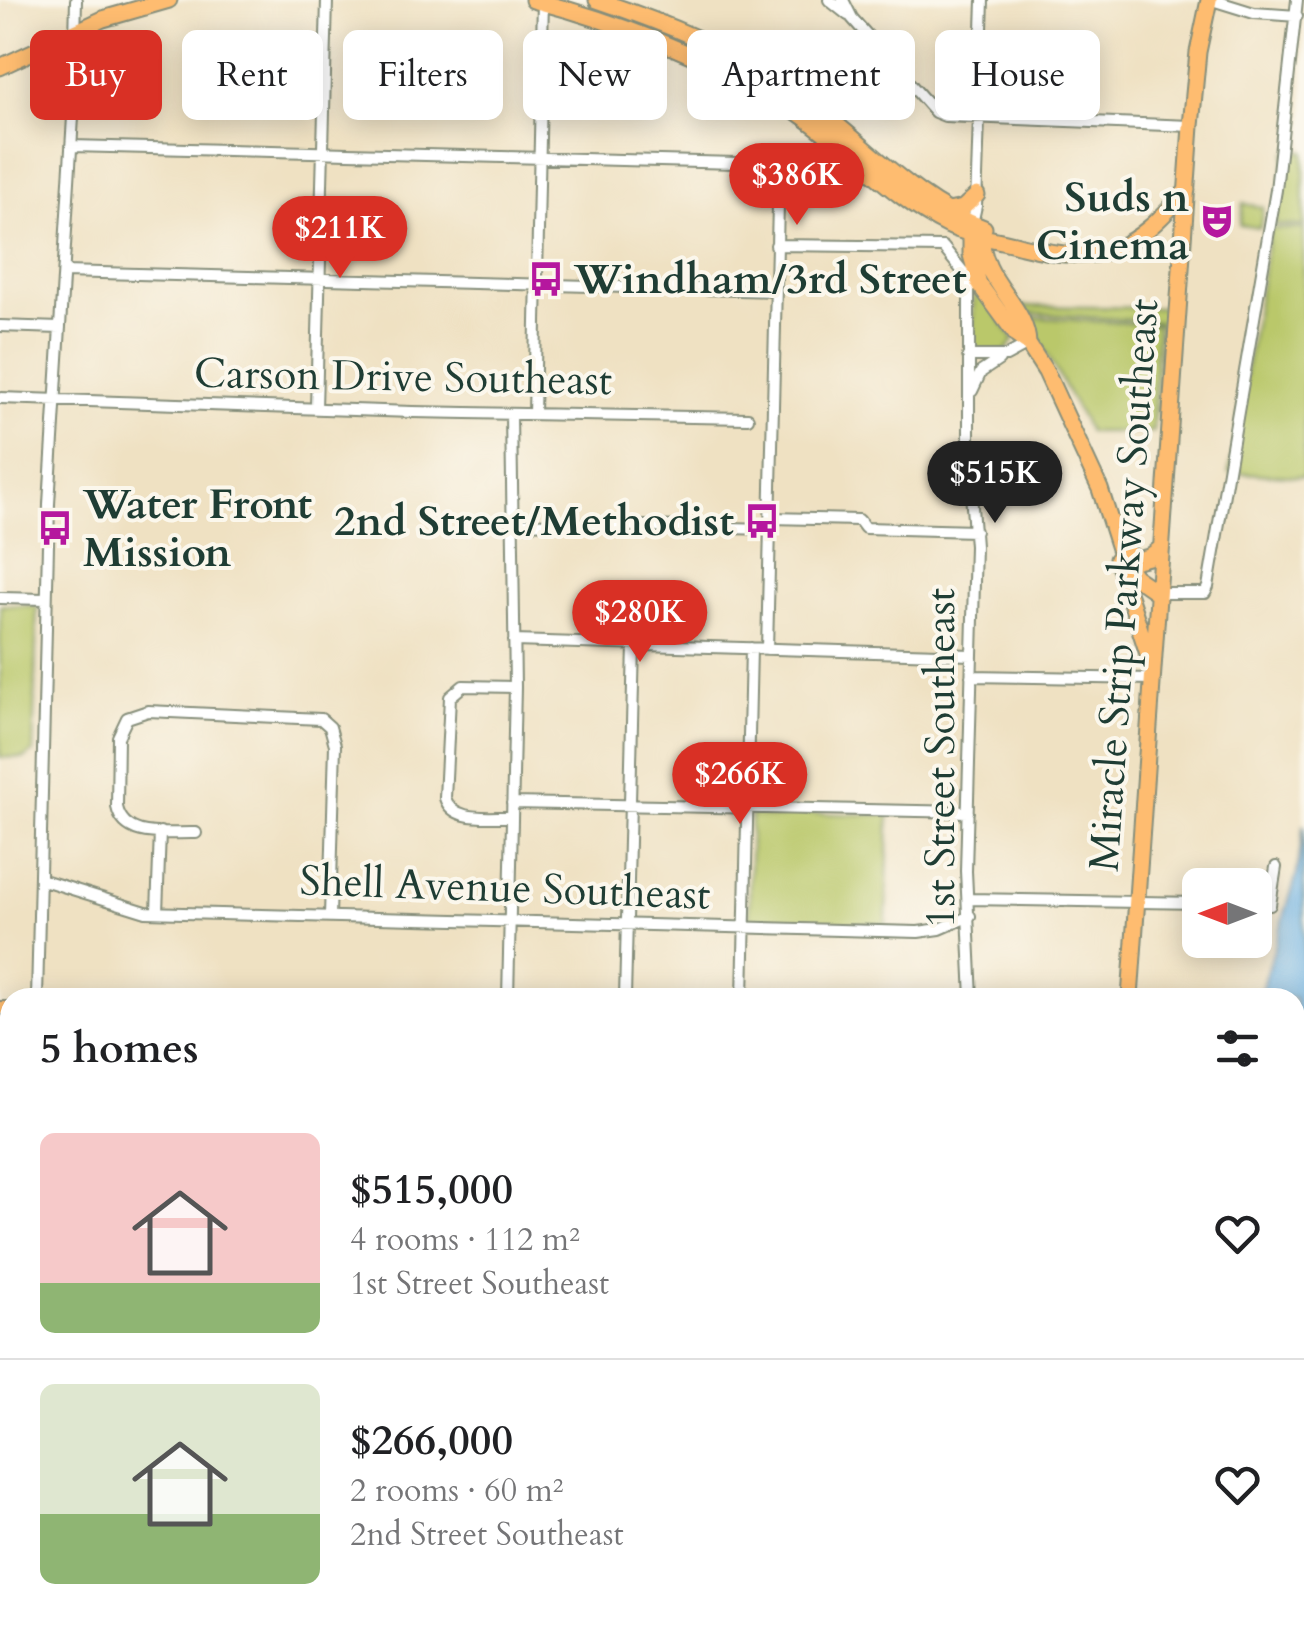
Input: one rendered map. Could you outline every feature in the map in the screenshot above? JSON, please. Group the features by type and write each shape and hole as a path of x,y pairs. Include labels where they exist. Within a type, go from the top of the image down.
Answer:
{"highway":[{"path":"80,30 169,0"},
{"path":"597,0 659,22 748,64 795,92 918,208 949,226 1077,256 1116,250 1147,232 1187,190"},
{"name":"Miracle Strip Parkway Southeast","path":"1131,988 1191,126 1198,52 1210,0"},
{"path":"540,1 632,29 701,58 849,143 976,230 987,268 1028,329 1028,344"},
{"path":"0,67 30,53"},
{"path":"948,211 977,201"},
{"path":"976,230 971,255 979,284 1046,372 1085,452 1117,544 1132,573 1158,594"},
{"path":"987,268 996,252 1012,243"},
{"path":"1117,544 1136,560 1161,548"},
{"path":"1117,544 1118,567 1153,674"}],"street":[{"path":"76,0 76,30"},
{"path":"316,408 327,0"},
{"path":"829,0 852,18 935,112"},
{"path":"843,0 852,18"},
{"path":"982,30 983,0"},
{"path":"1210,0 1254,12 1296,16"},
{"path":"1158,594 1205,593 1208,587 1276,190 1298,0"},
{"path":"534,414 542,158 540,1"},
{"path":"37,988 46,599 73,120"},
{"path":"976,230 980,120"},
{"path":"1050,120 1191,126"},
{"path":"72,146 779,164 828,163 849,143"},
{"path":"767,648 779,164"},
{"name":"1st Street Southeast","path":"776,245 943,247 968,280 970,468 975,531 968,812 972,988"},
{"path":"64,272 775,292"},
{"path":"0,326 60,328"},
{"path":"970,397 982,372 1028,344"},
{"path":"968,356 1006,356"},
{"name":"Carson Drive Southeast","path":"0,398 748,418"},
{"path":"508,988 515,687 511,414"},
{"path":"513,522 770,524 858,520 865,528 975,531"},
{"path":"0,598 46,599"},
{"path":"514,641 972,654"},
{"path":"625,988 634,645"},
{"path":"743,988 751,648"},
{"path":"971,676 1153,674"},
{"path":"512,816 460,815 450,809 446,798 450,697 463,686 515,687"},
{"path":"196,833 134,831 117,813 120,730 132,714 148,711 321,719 330,727 336,745 330,916"},
{"path":"512,804 968,812"},
{"path":"157,912 160,832"},
{"path":"1272,899 1276,867"},
{"name":"Shell Avenue Southeast","path":"40,879 157,912 918,932 940,929 970,916"},
{"path":"968,899 1182,903"}],"green space":[{"path":"1304,151 1304,226 1275,225 1286,152"},
{"path":"1243,204 1263,207 1260,228 1240,225"},
{"path":"1270,229 1304,229 1304,477 1229,472"},
{"path":"974,280 1014,340 1005,352 972,352"},
{"path":"1017,306 1165,308 1158,414 1158,322 1028,313 1025,317"},
{"path":"1027,317 1157,325 1153,432 1089,432"},
{"path":"0,605 37,606 33,752 25,758 0,757"},
{"path":"751,812 889,815 886,924 749,921"}],"water":[{"path":"1304,825 1304,988 1262,988 1297,874"}],"place":[{"name":"Suds n Cinema","path":"1217,221"},
{"name":"Windham/3rd Street","path":"546,279"},
{"name":"2nd Street/Methodist","path":"762,521"},
{"name":"Water Front Mission","path":"55,528"}]}
